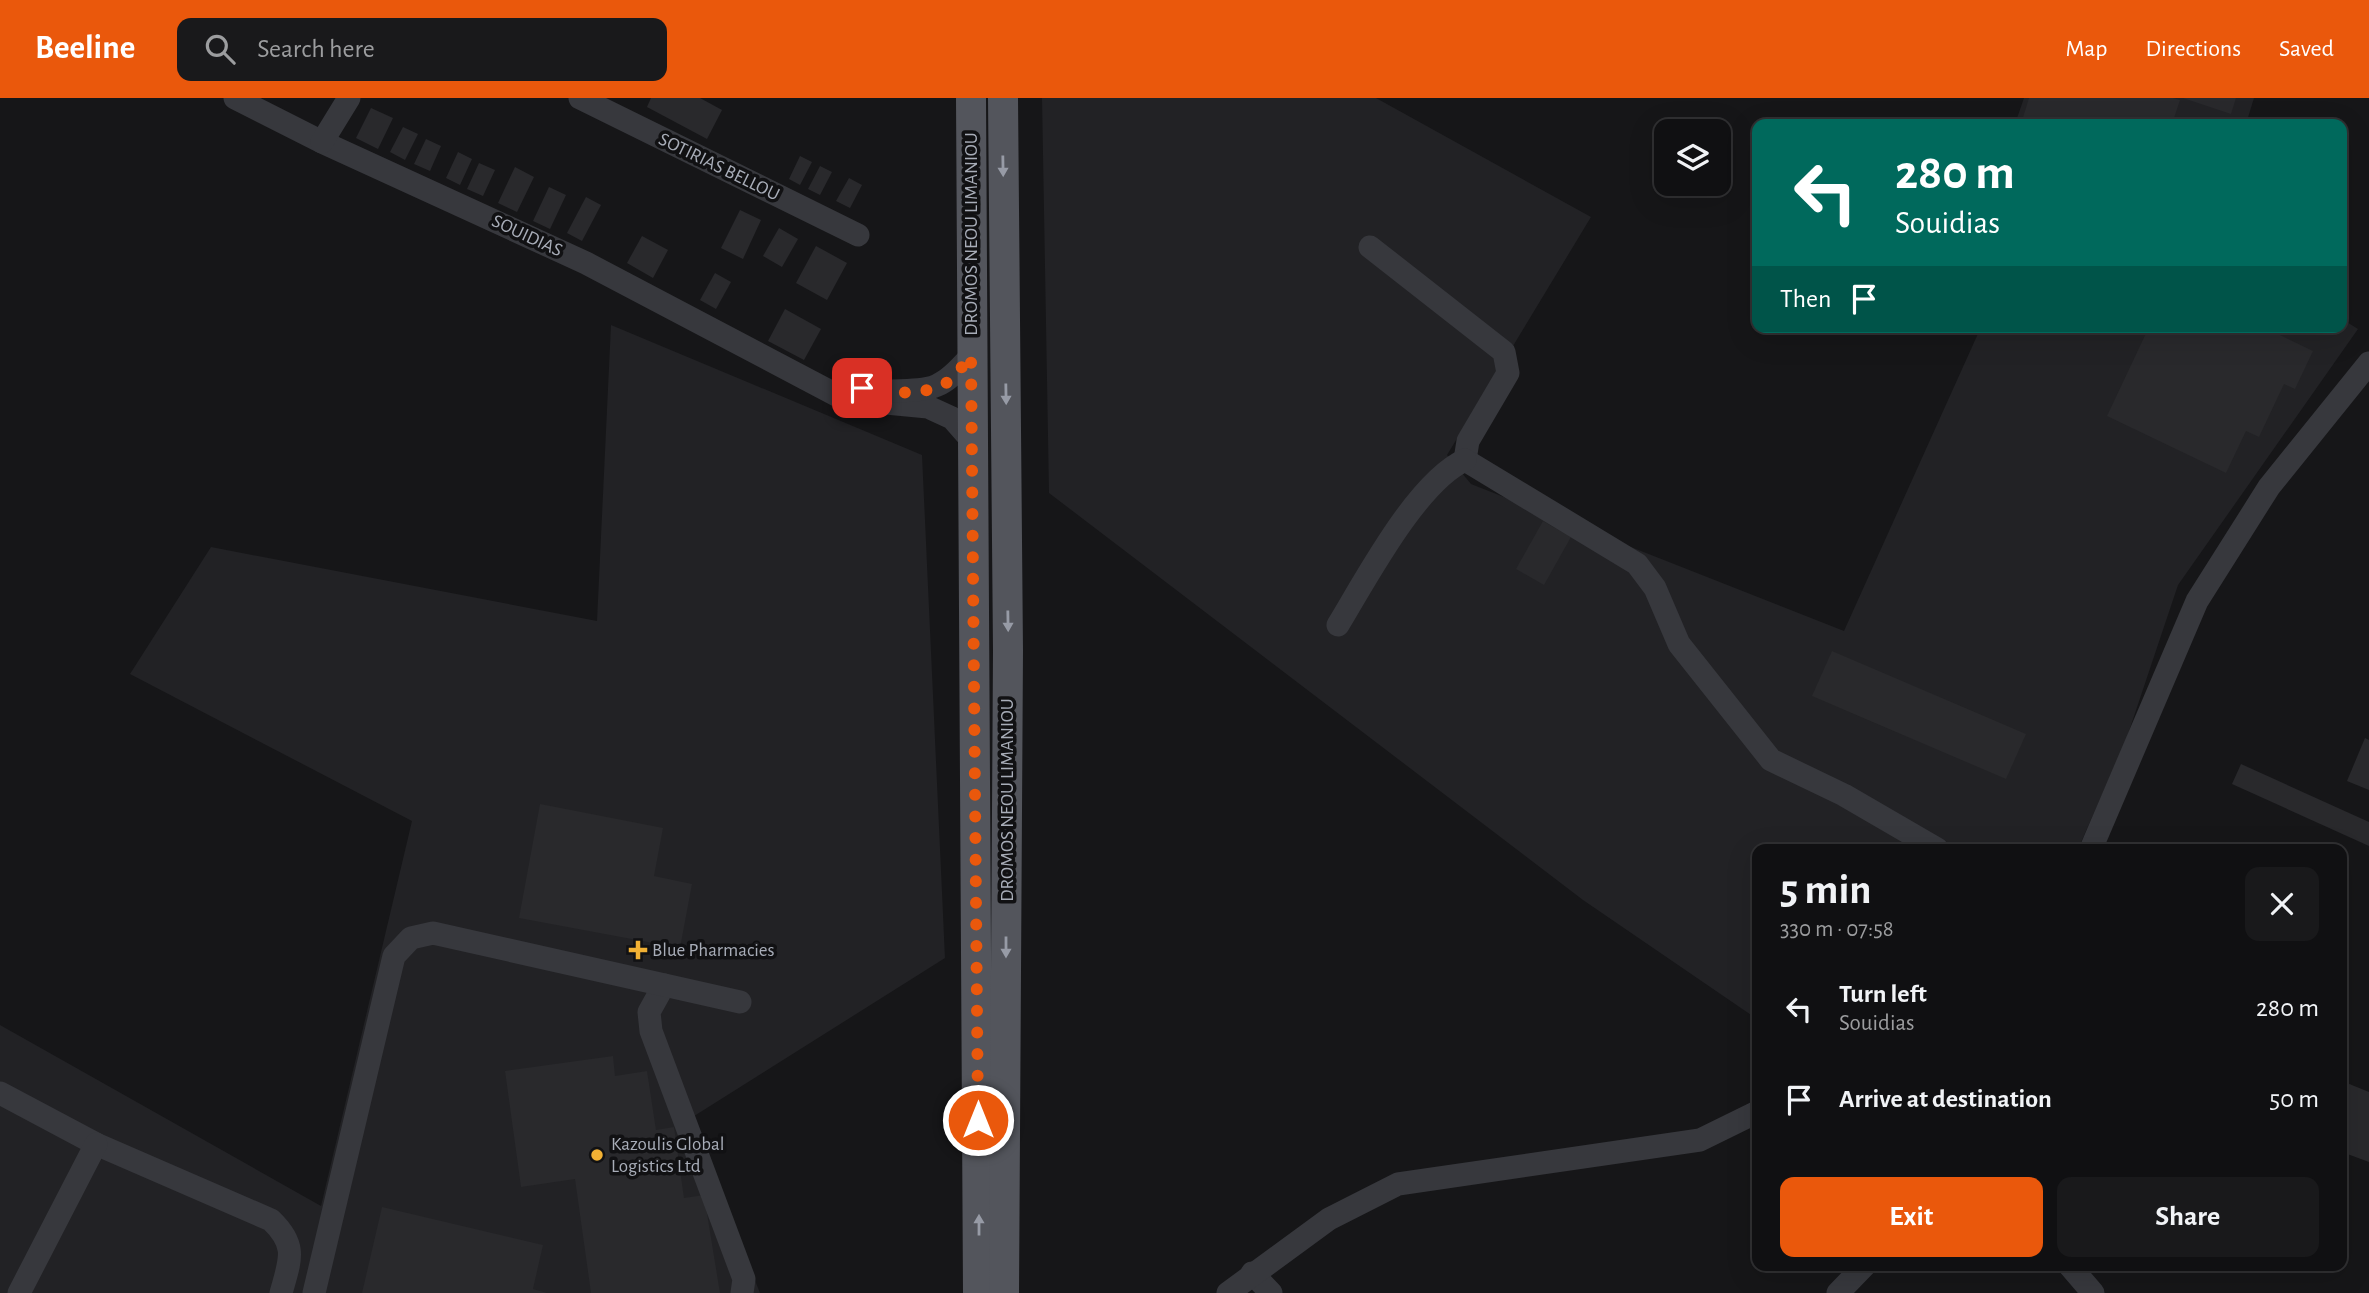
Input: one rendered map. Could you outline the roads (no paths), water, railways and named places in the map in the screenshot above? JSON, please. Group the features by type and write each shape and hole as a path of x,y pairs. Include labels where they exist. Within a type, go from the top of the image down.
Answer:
{"main road":[{"name":"DROMOS NEOU LIMANIOU","path":"971,98 978,1293"},
{"name":"DROMOS NEOU LIMANIOU","path":"1003,98 1008,651 1004,1293"}],"street":[{"name":"SOUIDIAS","path":"235,98 322,142 586,263 844,399 928,407 952,418 973,442"},
{"path":"322,142 349,98"},
{"name":"SOTIRIAS BELLOU","path":"580,98 858,235"},
{"path":"1338,625 1367,577 1436,479 1465,460 1468,441 1508,373 1504,352 1370,247"},
{"name":"SOUIDIAS","path":"815,383 881,392 929,390 949,381 971,356"},
{"path":"2093,844 2197,601 2269,487 2369,363"},
{"path":"1465,460 1637,564 1655,589 1679,643 1771,760 1844,794 1929,844"},
{"path":"314,1293 394,956 411,938 433,933 740,1002"},
{"path":"664,985 649,1012 651,1031 744,1279 742,1293"},
{"path":"0,1093 96,1143 271,1220 286,1234 291,1254 281,1293"},
{"path":"1228,1293 1329,1219 1398,1184 1700,1140 1752,1114"},
{"path":"19,1293 96,1143"},
{"path":"1838,1293 1859,1271"},
{"path":"2074,1271 2093,1293"},
{"path":"1252,1273 1271,1293"}],"place":[{"name":"Blue Pharmacies","path":"638,950"},
{"name":"Kazoulis Global Logistics Ltd","path":"597,1155"}]}
